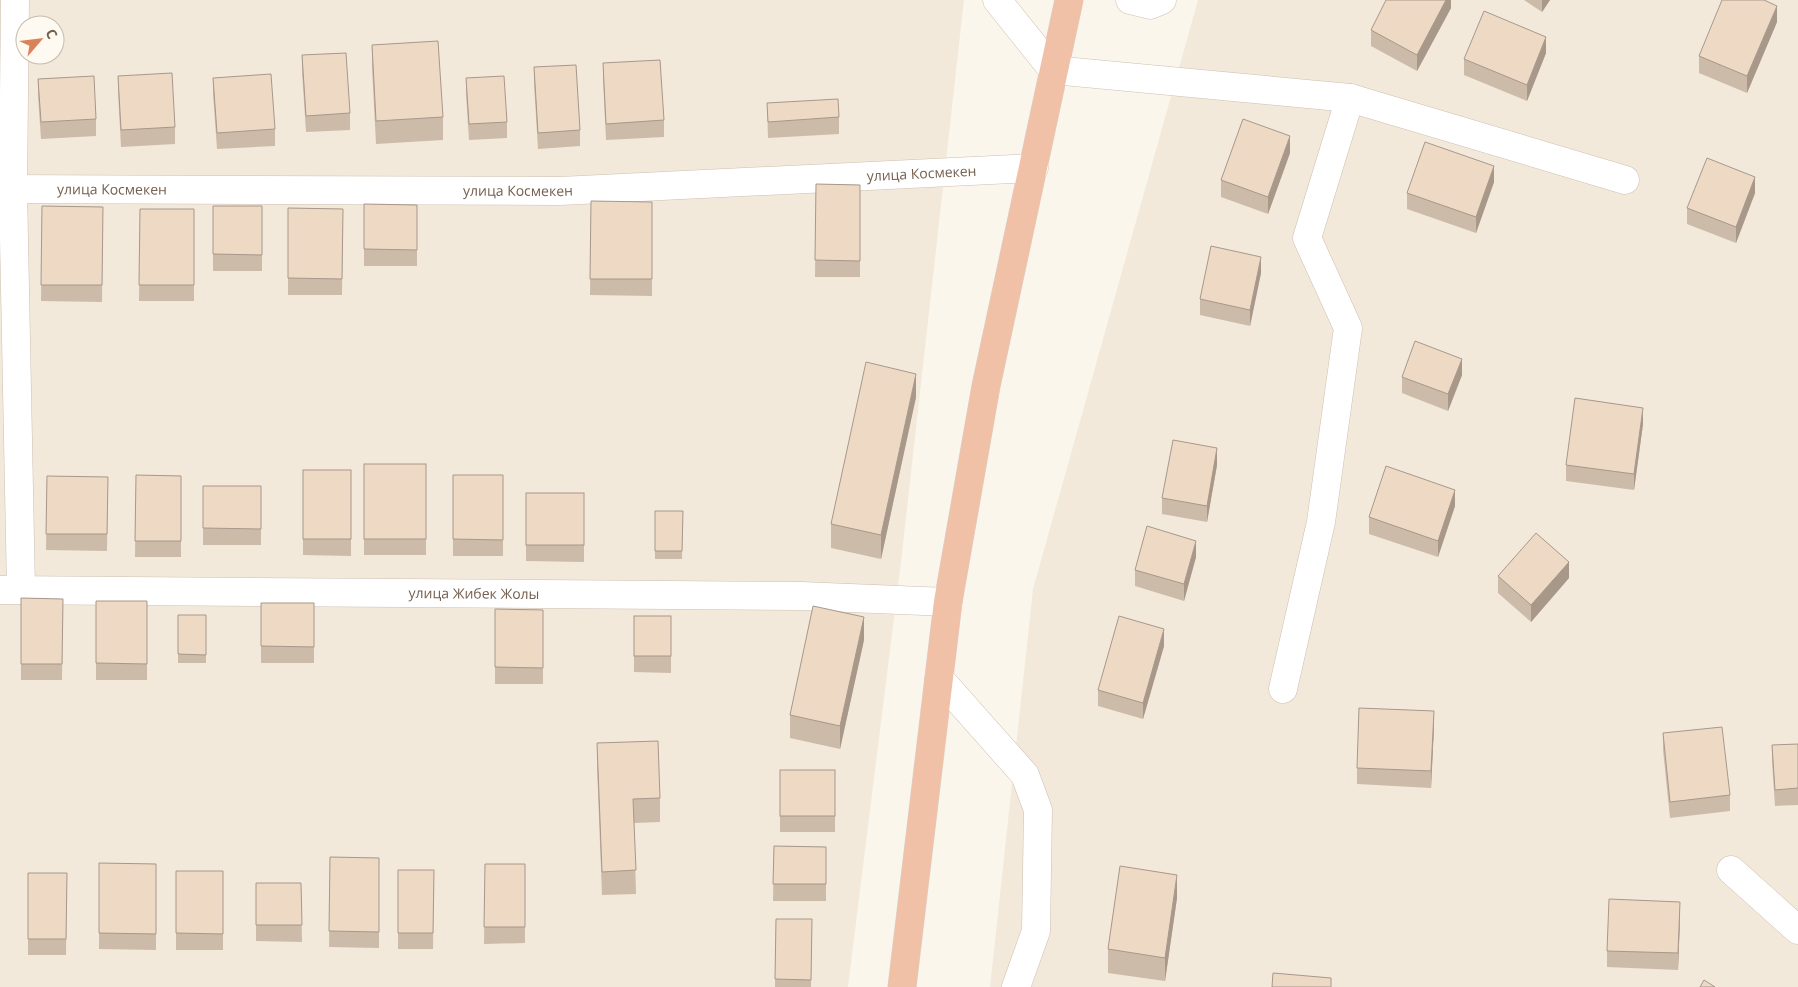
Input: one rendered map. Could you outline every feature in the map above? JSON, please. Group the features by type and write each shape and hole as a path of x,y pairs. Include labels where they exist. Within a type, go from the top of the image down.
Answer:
{"highway":[{"path":"902,987 948,602 986,386 1069,0"}],"street":[{"path":"11,590 7,189 15,0"},
{"path":"997,0 1053,70 1350,98 1625,180"},
{"path":"1130,0 1150,5 1162,0"},
{"path":"1283,690 1321,522 1348,328 1307,238 1350,98"},
{"name":"улица Космекен","path":"7,189 560,191 1034,168"},
{"name":"улица Жибек Жолы","path":"11,590 801,596 948,602"},
{"path":"939,678 1025,775 1038,810 1036,931 1016,987"},
{"path":"1731,870 1798,930"}],"shaded area":[{"path":"0,0 964,0 901,562 848,987 0,987"},
{"path":"1198,0 1798,0 1798,987 990,987 1033,589"}],"building":[{"path":"1386,0 1446,0 1417,55 1371,30"},
{"path":"1722,0 1764,0 1777,6 1747,76 1699,56"},
{"path":"1484,11 1546,37 1527,85 1464,59"},
{"path":"438,41 443,117 376,121 372,45"},
{"path":"346,53 350,113 306,116 302,55"},
{"path":"660,60 664,120 606,124 603,63"},
{"path":"576,65 580,130 538,133 534,67"},
{"path":"172,73 175,127 121,130 118,76"},
{"path":"271,74 275,129 217,133 213,78"},
{"path":"94,76 96,119 41,122 38,79"},
{"path":"504,76 507,122 469,124 466,78"},
{"path":"838,99 839,117 768,122 767,103"},
{"path":"1243,119 1290,136 1268,197 1221,180"},
{"path":"1425,142 1494,166 1476,217 1407,193"},
{"path":"1707,158 1755,177 1736,227 1687,208"},
{"path":"816,184 860,185 860,261 815,260"},
{"path":"591,201 652,202 652,279 590,279"},
{"path":"364,204 417,205 417,250 364,249"},
{"path":"42,206 103,207 102,285 41,285"},
{"path":"213,206 262,206 262,255 213,254"},
{"path":"288,208 343,209 342,279 288,278"},
{"path":"140,209 194,209 194,285 139,285"},
{"path":"1211,246 1261,257 1250,310 1200,299"},
{"path":"1415,341 1462,359 1448,394 1402,377"},
{"path":"866,362 916,374 881,535 831,524"},
{"path":"1575,398 1643,408 1634,474 1566,465"},
{"path":"1173,440 1217,448 1207,506 1162,498"},
{"path":"364,464 426,464 426,539 364,539"},
{"path":"1386,466 1455,490 1438,541 1369,517"},
{"path":"303,470 351,470 351,539 303,539"},
{"path":"136,475 181,476 181,541 135,541"},
{"path":"453,475 503,475 503,540 453,539"},
{"path":"47,476 108,477 107,534 46,534"},
{"path":"203,486 261,486 261,529 203,528"},
{"path":"526,493 584,493 584,545 526,545"},
{"path":"655,511 683,511 682,551 655,551"},
{"path":"1147,526 1196,541 1184,584 1135,570"},
{"path":"1536,533 1569,562 1531,605 1498,576"},
{"path":"21,598 63,599 62,664 21,664"},
{"path":"96,601 147,601 147,664 96,663"},
{"path":"261,603 314,603 314,647 261,646"},
{"path":"813,606 864,617 840,726 790,715"},
{"path":"495,609 543,610 543,668 495,667"},
{"path":"178,615 206,615 206,655 178,654"},
{"path":"634,616 671,616 671,656 634,656"},
{"path":"1119,616 1164,629 1143,703 1098,690"},
{"path":"1359,708 1434,711 1431,771 1357,768"},
{"path":"1722,727 1730,795 1670,802 1663,733"},
{"path":"658,741 660,798 633,799 636,870 602,872 597,743"},
{"path":"1798,744 1798,788 1775,790 1772,745"},
{"path":"780,770 835,770 835,816 780,816"},
{"path":"774,846 826,847 826,884 773,884"},
{"path":"330,857 379,858 379,932 329,931"},
{"path":"99,863 156,864 156,934 99,933"},
{"path":"485,864 525,864 525,927 484,927"},
{"path":"1120,866 1177,875 1165,958 1108,949"},
{"path":"398,870 434,870 433,933 398,933"},
{"path":"176,871 223,871 223,934 176,933"},
{"path":"28,873 67,873 66,939 28,939"},
{"path":"256,883 301,883 302,925 256,925"},
{"path":"1609,899 1680,902 1678,953 1607,951"},
{"path":"776,919 812,919 811,980 775,979"},
{"path":"1273,973 1331,978 1331,987 1272,987"},
{"path":"1704,980 1715,987 1700,987"}]}
